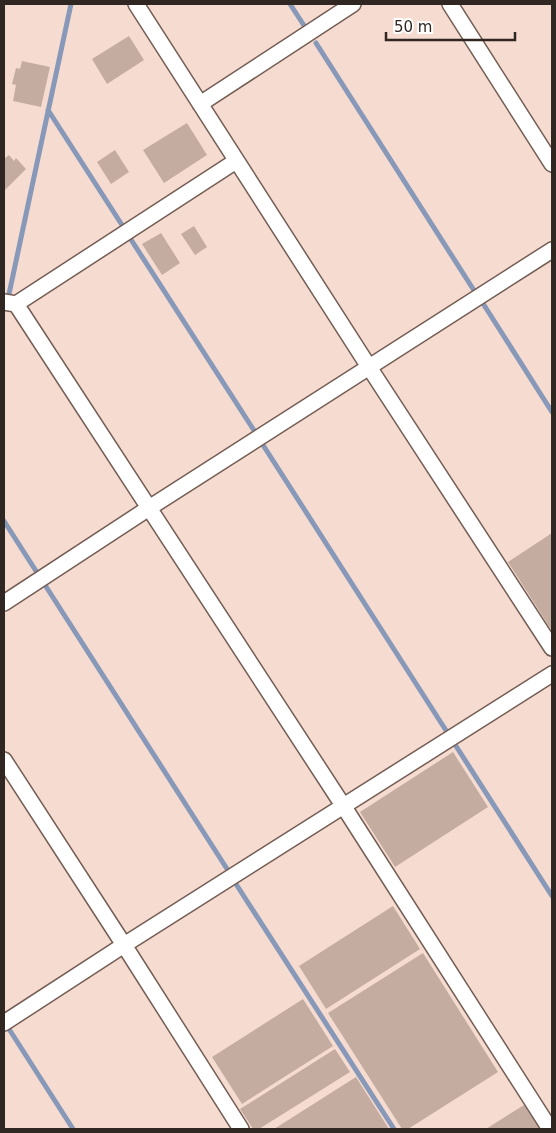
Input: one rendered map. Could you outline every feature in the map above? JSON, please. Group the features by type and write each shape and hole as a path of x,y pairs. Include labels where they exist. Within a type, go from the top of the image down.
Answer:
{"street":[{"path":"136,4 369,368 552,648"},
{"path":"200,104 353,4"},
{"path":"450,4 552,164"},
{"path":"236,161 10,303 150,508 344,806 550,1129"},
{"path":"4,603 552,250"},
{"path":"4,1022 552,674"},
{"path":"4,760 241,1129"}],"building":[{"path":"129,36 144,60 107,84 92,59"},
{"path":"22,61 50,67 41,107 13,101 16,85 12,84 16,68 20,69"},
{"path":"187,123 207,155 164,183 143,150"},
{"path":"115,150 129,172 111,184 97,162"},
{"path":"9,155 14,161 16,158 26,169 4,191 4,159"},
{"path":"194,226 207,247 195,255 181,234"},
{"path":"161,233 180,263 162,275 142,244"},
{"path":"552,533 552,631 508,562"},
{"path":"453,752 488,807 395,867 360,812"},
{"path":"393,906 420,949 326,1009 299,966"},
{"path":"423,953 498,1072 408,1129 402,1129 328,1013"},
{"path":"303,999 333,1046 242,1104 212,1057"},
{"path":"335,1049 350,1072 259,1129 253,1129 240,1109"},
{"path":"356,1077 389,1129 274,1129"},
{"path":"524,1105 540,1129 486,1129"}],"waterway":[{"path":"9,294 71,4"},
{"path":"290,4 305,27"},
{"path":"316,43 475,292"},
{"path":"48,110 122,225"},
{"path":"130,238 255,432"},
{"path":"484,305 552,412"},
{"path":"263,445 447,732"},
{"path":"4,521 36,571"},
{"path":"45,585 229,872"},
{"path":"456,746 552,896"},
{"path":"236,884 394,1129"},
{"path":"9,1029 73,1129"}]}
